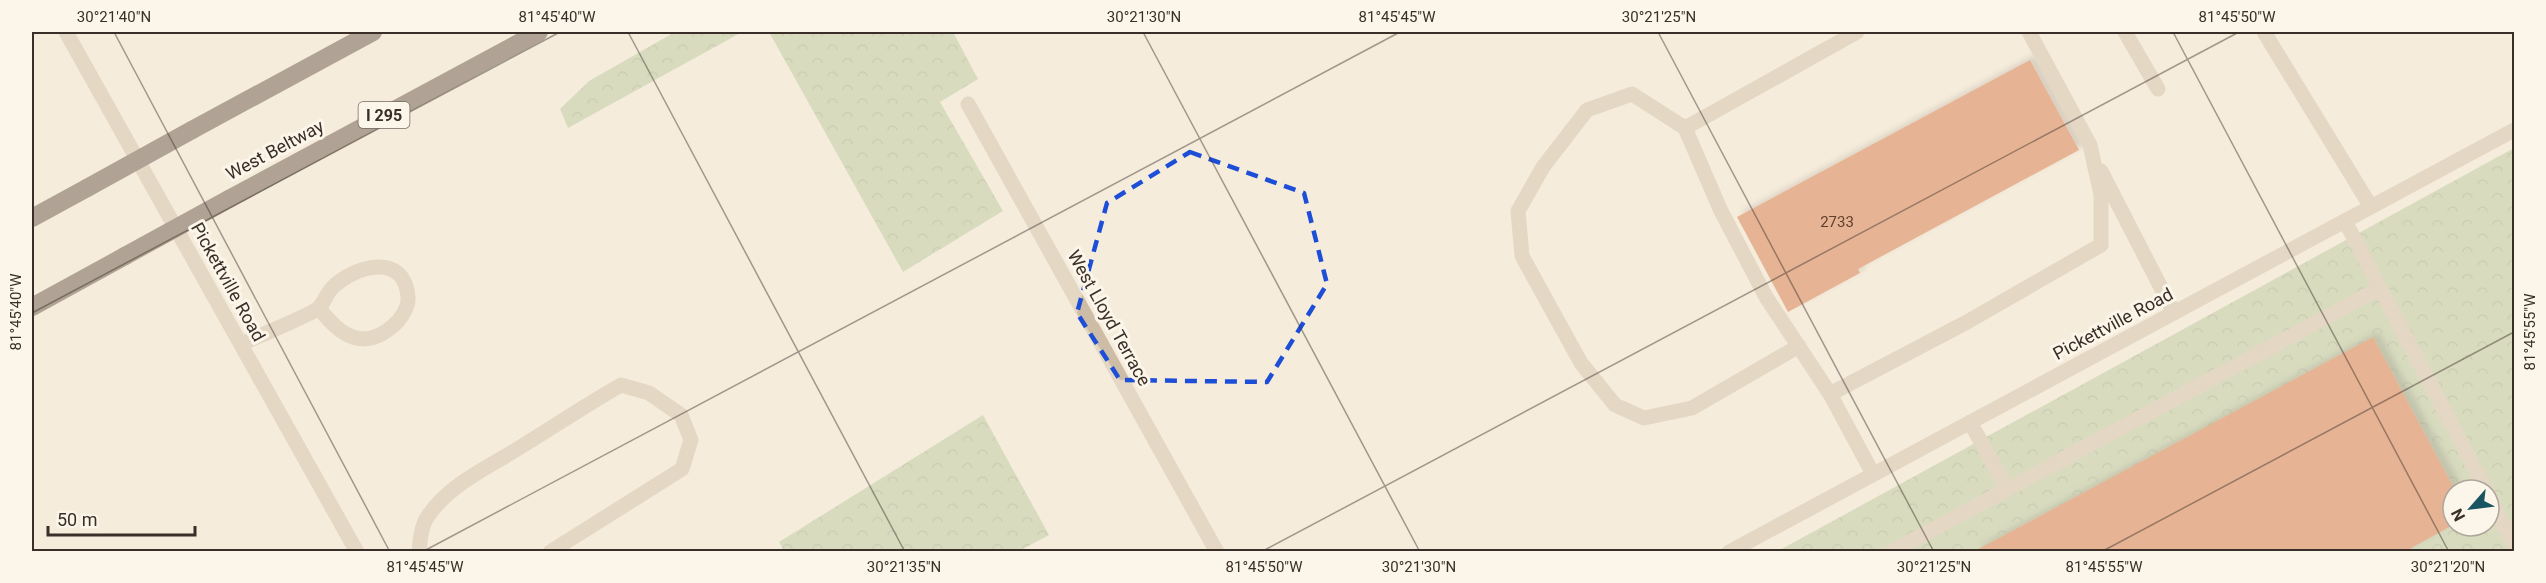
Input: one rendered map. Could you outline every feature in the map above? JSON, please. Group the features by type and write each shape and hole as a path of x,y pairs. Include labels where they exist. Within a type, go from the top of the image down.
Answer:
{"highway":[{"path":"32,218 373,32"},
{"name":"West Beltway","path":"32,307 539,32"}],"street":[{"name":"Pickettville Road","path":"66,32 357,552"},
{"path":"1685,128 1857,32"},
{"path":"1830,394 1967,322 2101,245 2101,195 2090,145 2029,32"},
{"path":"2125,32 2158,89"},
{"path":"2264,32 2370,207"},
{"path":"1798,346 1692,408 1644,418 1615,405 1581,363 1522,256 1518,212 1543,167 1587,110 1632,94 1685,128 1726,220 1766,297 1830,394 1874,474"},
{"name":"West Lloyd Terrace","path":"968,104 1217,552"},
{"name":"Pickettville Road","path":"1730,552 2514,130"},
{"path":"2092,153 2174,313"},
{"path":"2345,221 2480,478"},
{"path":"241,344 319,308 332,288 369,268 379,266 395,271 407,284 409,303 398,321 382,336 365,340 348,336 329,322 319,308"},
{"path":"1891,552 2380,288"},
{"path":"419,552 426,518 442,499 471,477 570,414 621,385 650,393 681,415 691,440 682,469 550,552"},
{"path":"1970,422 2007,489"},
{"path":"2501,520 2514,545"}],"highlighted area":[{"path":"1190,152 1304,193 1327,284 1267,382 1120,380 1077,313 1107,203"}],"green space":[{"path":"675,32 742,32 568,128 560,109 589,81"},
{"path":"769,32 953,32 978,79 940,102 1003,211 903,272"},
{"path":"2514,148 2514,551 1778,551"},
{"path":"983,415 1049,535 1019,551 784,551 779,542"}],"building":[{"path":"2030,60 2079,150 1858,269 1860,273 1788,312 1737,217"},
{"path":"2373,337 2449,478 2441,478 2441,532 2404,552 1973,552"}]}
